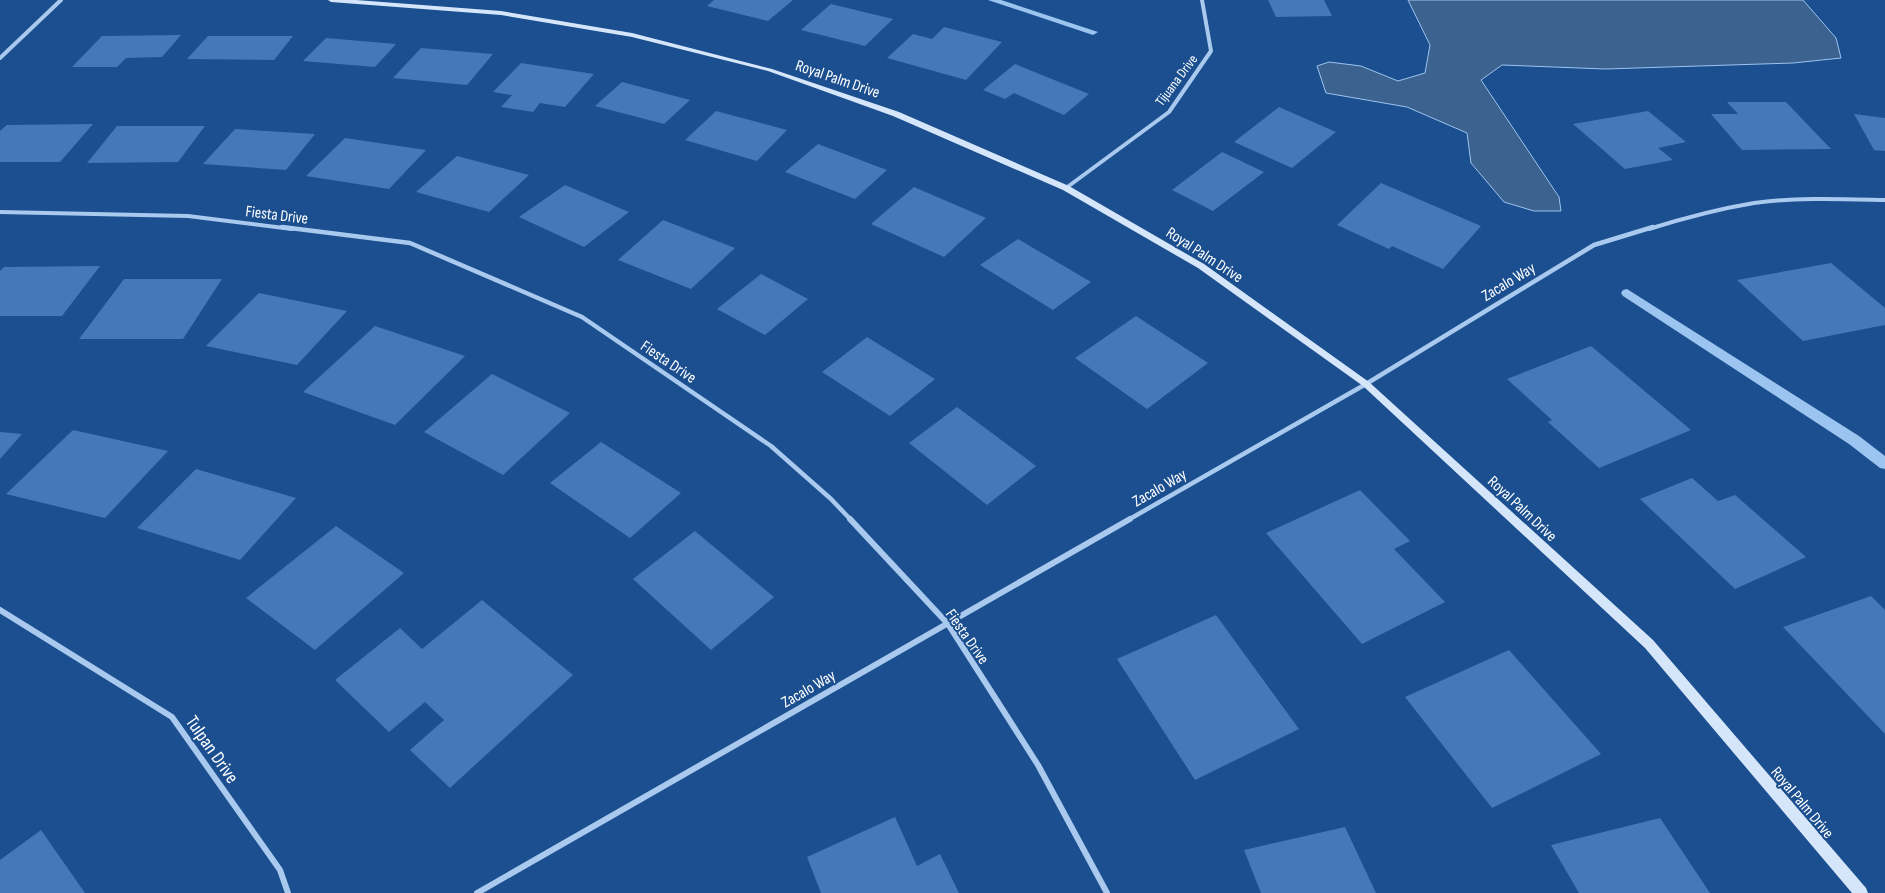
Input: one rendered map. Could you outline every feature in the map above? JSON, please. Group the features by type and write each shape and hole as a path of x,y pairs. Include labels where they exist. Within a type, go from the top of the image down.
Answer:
{"street":[{"path":"0,58 62,0"},
{"name":"Royal Palm Drive","path":"331,0 501,13 632,35 770,70 896,114 1066,188 1201,266 1366,384 1648,644 1861,893"},
{"name":"Tijuana Drive","path":"1066,188 1169,112 1211,51 1202,0"},
{"name":"Zacalo Way","path":"477,893 1366,384 1594,245 1705,212 1756,203 1827,199 1885,200"},
{"name":"Fiesta Drive","path":"0,212 188,216 410,243 582,317 771,446 831,499 948,624 1038,765 1107,893"},
{"name":"Tulpan Drive","path":"0,610 172,717 280,870 288,893"}],"water":[{"path":"1408,0 1803,0 1836,38 1841,58 1793,63 1605,69 1502,65 1481,80 1559,197 1561,211 1534,211 1504,202 1471,163 1467,133 1407,107 1326,93 1317,66 1329,62 1361,66 1398,81 1425,73 1430,45"}],"building":[{"path":"714,0 793,0 768,21 707,6"},
{"path":"1268,0 1324,0 1332,16 1276,17"},
{"path":"831,4 893,19 865,46 801,30"},
{"path":"944,27 1002,42 966,80 887,58 913,34 932,39"},
{"path":"181,35 162,57 126,58 117,67 72,67 102,36"},
{"path":"208,36 293,36 274,60 187,59"},
{"path":"326,38 396,44 375,67 303,61"},
{"path":"421,48 493,54 467,85 393,78"},
{"path":"521,63 594,74 565,107 540,103 533,112 501,107 512,95 493,92"},
{"path":"1015,64 1089,94 1064,115 1014,93 1005,99 983,90"},
{"path":"622,82 690,100 664,124 595,106"},
{"path":"1727,102 1786,102 1831,149 1742,150 1711,114 1738,114"},
{"path":"1279,107 1336,132 1292,168 1234,142"},
{"path":"716,111 787,130 757,161 685,140"},
{"path":"1648,111 1686,142 1658,148 1673,160 1625,169 1573,124"},
{"path":"1854,114 1885,118 1885,151 1874,150"},
{"path":"93,124 60,162 0,162 0,131 7,125"},
{"path":"117,126 205,126 178,162 87,163"},
{"path":"235,129 315,134 286,170 203,164"},
{"path":"345,138 426,150 389,189 306,176"},
{"path":"818,144 887,170 855,199 785,172"},
{"path":"1222,152 1264,172 1213,211 1172,190"},
{"path":"457,156 529,175 489,212 416,192"},
{"path":"1381,183 1481,226 1443,269 1392,246 1389,249 1337,225"},
{"path":"565,185 629,212 584,247 519,217"},
{"path":"914,187 986,218 944,257 871,224"},
{"path":"663,220 735,248 691,289 618,260"},
{"path":"1018,239 1091,282 1053,310 980,265"},
{"path":"1831,263 1885,308 1885,325 1803,341 1737,280"},
{"path":"100,266 62,316 0,316 0,271 4,267"},
{"path":"761,274 808,299 765,335 717,309"},
{"path":"124,279 222,279 183,339 79,339"},
{"path":"259,293 347,311 297,365 206,346"},
{"path":"1136,316 1208,363 1147,409 1075,358"},
{"path":"375,326 465,356 395,425 303,392"},
{"path":"867,337 935,379 890,416 822,372"},
{"path":"1591,346 1691,430 1599,468 1548,422 1552,420 1507,379"},
{"path":"492,374 570,413 503,475 424,432"},
{"path":"957,407 1036,466 987,505 909,443"},
{"path":"73,430 168,451 105,518 6,494"},
{"path":"0,432 22,434 0,459"},
{"path":"601,442 681,493 630,538 550,483"},
{"path":"196,469 296,498 240,560 137,528"},
{"path":"1692,478 1718,501 1735,495 1806,557 1735,589 1640,499"},
{"path":"1360,490 1410,541 1394,549 1445,602 1362,644 1266,533"},
{"path":"336,526 404,573 315,650 246,598"},
{"path":"695,531 774,597 711,650 633,579"},
{"path":"1871,596 1885,610 1885,734 1783,627"},
{"path":"482,600 573,675 450,788 410,750 444,720 425,702 389,732 335,680 400,628 422,649"},
{"path":"1216,615 1299,729 1195,780 1117,659"},
{"path":"1509,650 1601,754 1492,808 1405,697"},
{"path":"895,817 917,866 940,854 959,893 821,893 807,857"},
{"path":"1660,818 1710,893 1579,893 1551,845"},
{"path":"1345,827 1376,893 1261,893 1244,850"},
{"path":"41,830 85,893 0,893 0,860"}],"waterway":[{"path":"992,0 1093,32"},
{"path":"1627,293 1854,440 1885,464"}]}
